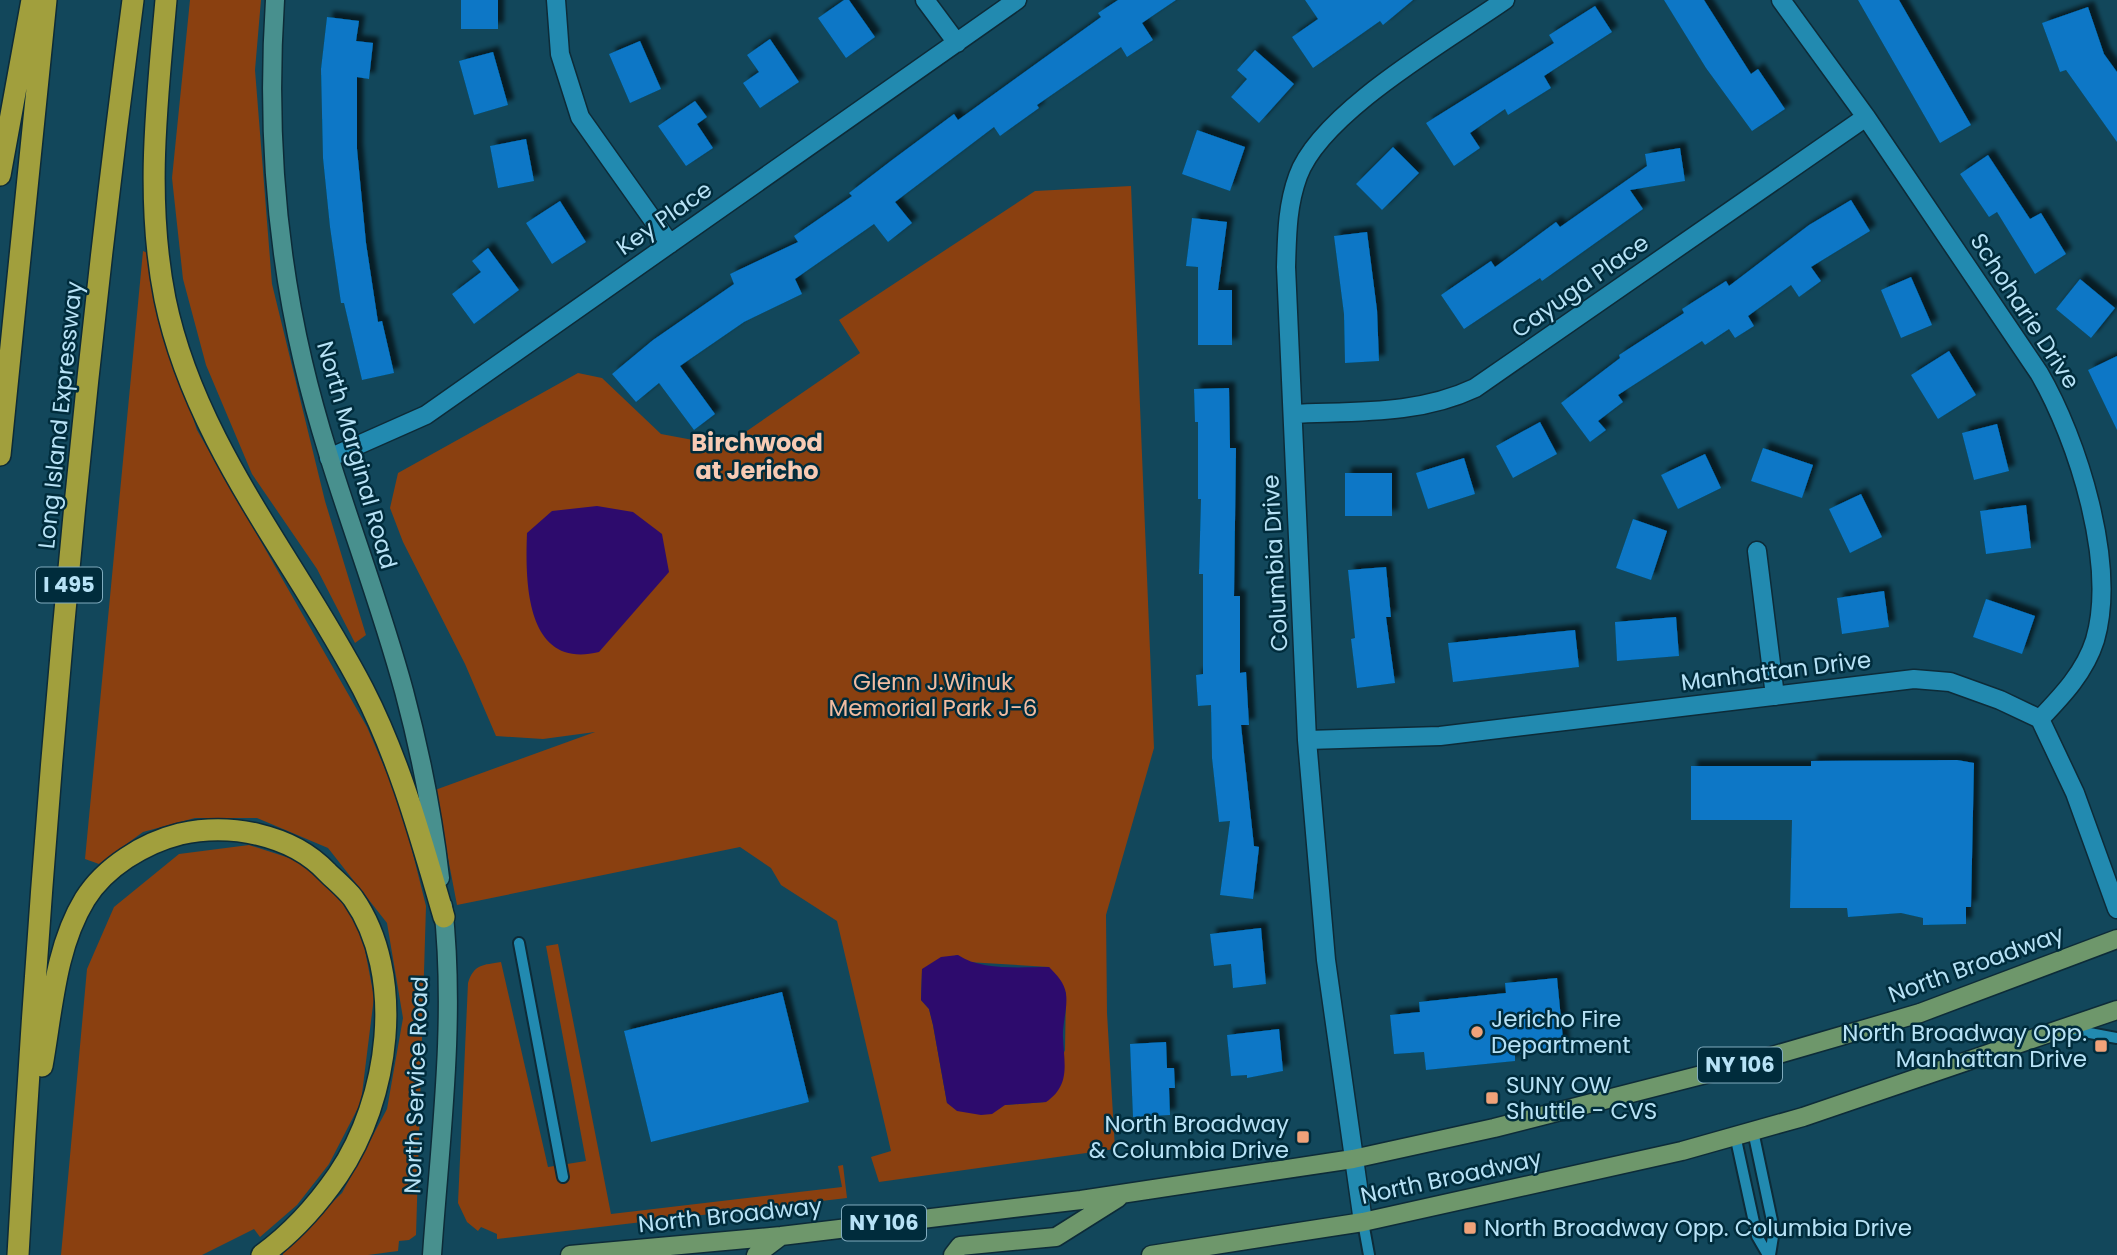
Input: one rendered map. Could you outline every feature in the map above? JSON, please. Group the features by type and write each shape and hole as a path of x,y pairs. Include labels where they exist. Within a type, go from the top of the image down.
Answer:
{"highway":[{"path":"0,175 32,0"},
{"path":"0,455 46,0"},
{"name":"Long Island Expressway","path":"18,1255 45,852 76,509 111,169 133,0"},
{"path":"166,0 155,116 152,205 166,301 191,382 230,467 362,688 406,787 444,917"},
{"path":"23,1172 65,939 86,897 107,873 130,856 169,837 192,831 224,830 284,842 315,859 352,898 371,931 385,994 384,1052 368,1114 339,1174 279,1242 262,1255"}],"main road":[{"name":"North Marginal Road","path":"275,0 270,73 272,148 284,263 303,363 329,458 404,692 435,840 444,917"},
{"name":"North Service Road","path":"432,1255 444,1077 447,992 444,917"},
{"name":"North Broadway","path":"570,1255 781,1236 1124,1195 1353,1159 1494,1128 1733,1067 1920,1013 2117,939"},
{"name":"North Broadway","path":"1152,1255 1363,1222 1682,1151 1804,1117 2117,1010"},
{"path":"953,1255 960,1247 1056,1237 1124,1195"},
{"path":"756,1255 781,1236"}],"street":[{"path":"556,0 560,54 567,83 580,117 670,244"},
{"path":"925,0 957,43"},
{"name":"Key Place","path":"329,458 426,415 1017,0"},
{"name":"Columbia Drive","path":"1363,1222 1326,960 1307,740 1286,267 1288,212 1299,174 1319,139 1343,115 1505,0"},
{"name":"Schoharie Drive","path":"1781,0 1866,117 2061,411 2078,459 2110,596 2082,668 2040,719"},
{"name":"Cayuga Place","path":"1293,414 1413,408 1449,400 1475,388 1866,117"},
{"path":"1757,551 1775,696"},
{"name":"Manhattan Drive","path":"1307,740 1440,736 1914,679 1950,682 2000,700 2040,719"},
{"path":"2040,719 2075,793 2117,909"}],"lane":[{"path":"519,943 564,1177"},
{"path":"2062,1029 2117,1038"},
{"path":"1744,1133 1757,1236 1769,1255"},
{"path":"1744,1133 1774,1230 1769,1255"},
{"path":"1363,1222 1369,1255"}],"green space":[{"path":"190,0 261,0 255,70 272,284 325,501 366,635 355,643 317,569 252,474 206,365 183,279 172,178"},
{"name":"Glenn J.Winuk Memorial Park J-6","path":"1131,186 1154,748 1106,915 1107,1013 1115,1149 879,1182 871,1157 891,1151 837,921 781,885 771,868 740,847 457,905 435,790 595,732 543,739 496,736 465,664 403,542 390,508 398,473 578,373 602,378 661,434 725,446 860,353 839,320 1035,191","holes":["957,955 967,962 1049,967 1066,993 1065,1050 1046,1102 1005,1105 947,1103 929,1009 921,1000 922,970"]},
{"path":"143,251 150,254 163,329 197,430 367,727 401,806 426,906 416,1235 409,1240 399,1241 398,1251 368,1255 283,1255 282,1251 342,1193 387,1109 403,1018 387,923 328,848 257,818 195,818 143,832 99,864 85,859"},
{"path":"249,845 308,864 359,919 374,997 361,1102 329,1164 297,1205 260,1237 254,1229 202,1255 61,1255 87,969 114,907 179,854"},
{"path":"558,944 611,1214 842,1187 838,1166 843,1165 847,1198 497,1239 497,1234 481,1227 478,1231 467,1222 458,1203 468,983 473,972 480,966 501,962 548,1167 586,1161 546,946"}],"shaded area":[{"path":"597,506 633,512 662,534 669,572 599,652 575,654 557,648 544,635 535,618 527,575 527,533 552,511"},
{"path":"958,955 990,966 1049,967 1062,982 1066,999 1063,1081 1046,1102 1005,1105 992,1114 981,1115 957,1111 947,1103 929,1009 921,1000 922,969 941,957"}],"building":[{"path":"461,0 498,0 498,29 461,29"},
{"path":"844,0 849,0 875,37 846,58 818,18"},
{"path":"1118,0 1176,0 1142,23 1153,40 1127,57 1121,47 1037,105 1039,108 1000,136 994,127 895,202 912,223 888,242 874,224 795,279 802,294 744,322 680,366 715,414 694,430 659,383 636,402 612,374 653,340 734,284 730,274 798,242 794,236 852,196 849,193 892,160 954,114 958,120 1101,17 1098,13"},
{"path":"1305,0 1413,0 1383,25 1380,21 1313,68 1292,37 1318,19"},
{"path":"1664,0 1704,0 1751,74 1758,69 1785,109 1752,131 1706,68"},
{"path":"1858,0 1899,0 1971,125 1940,143"},
{"path":"1595,6 1612,32 1544,76 1551,88 1508,115 1505,109 1470,133 1480,148 1454,166 1426,123 1554,43 1549,35"},
{"path":"2088,7 2104,54 2117,72 2117,142 2066,70 2060,72 2042,23"},
{"path":"327,17 359,21 356,41 373,43 369,79 357,77 357,149 366,243 378,322 382,321 394,373 362,380 344,303 341,303 323,158 321,69"},
{"path":"770,39 799,82 760,108 743,83 759,72 747,55"},
{"path":"640,41 661,89 630,103 609,54"},
{"path":"1255,50 1294,84 1259,123 1231,97 1247,79 1237,70"},
{"path":"493,52 508,105 474,115 459,61"},
{"path":"695,101 707,117 697,124 713,148 686,166 658,126"},
{"path":"1197,130 1245,147 1230,191 1182,174"},
{"path":"526,139 534,181 498,188 490,146"},
{"path":"1393,147 1419,173 1382,210 1356,184"},
{"path":"1680,148 1685,181 1630,190 1643,209 1542,281 1540,278 1464,329 1441,295 1491,261 1495,267 1556,222 1560,227 1647,166 1645,154"},
{"path":"1988,155 2030,219 2041,213 2066,254 2035,274 1997,212 1989,217 1960,174"},
{"path":"1851,200 1870,231 1811,267 1821,281 1799,297 1791,285 1748,316 1754,326 1735,338 1729,329 1705,345 1702,341 1618,395 1623,402 1598,421 1606,430 1590,442 1561,403 1620,358 1619,355 1684,313 1682,309 1726,281 1729,286 1809,225"},
{"path":"560,201 586,242 552,264 526,223"},
{"path":"1192,218 1227,222 1218,290 1232,290 1232,345 1198,345 1198,267 1186,266"},
{"path":"1367,232 1377,310 1379,361 1345,363 1344,314 1334,236"},
{"path":"488,248 519,290 474,324 452,294 481,272 472,261"},
{"path":"1911,277 1932,325 1901,338 1881,290"},
{"path":"2080,279 2115,308 2091,338 2056,309"},
{"path":"1949,351 1976,395 1938,419 1911,375"},
{"path":"2117,356 2117,430 2088,370"},
{"path":"1229,388 1230,448 1236,448 1234,596 1240,596 1240,673 1246,672 1249,725 1241,725 1254,846 1259,847 1253,899 1220,895 1230,821 1219,822 1212,758 1211,705 1198,706 1196,675 1203,674 1203,574 1199,574 1201,499 1198,499 1198,422 1195,422 1194,389"},
{"path":"1540,422 1557,454 1513,478 1496,446"},
{"path":"1997,424 2009,471 1974,480 1962,433"},
{"path":"1763,448 1813,465 1802,498 1751,481"},
{"path":"1705,454 1721,488 1678,509 1661,475"},
{"path":"1464,458 1475,494 1428,509 1416,473"},
{"path":"1345,473 1392,473 1392,516 1345,516"},
{"path":"1861,494 1882,537 1850,553 1829,509"},
{"path":"2026,505 2031,548 1986,554 1980,511"},
{"path":"1633,519 1667,531 1651,580 1616,568"},
{"path":"1386,567 1391,617 1386,617 1395,683 1357,688 1351,639 1355,638 1348,570"},
{"path":"1884,591 1889,627 1842,634 1837,598"},
{"path":"1986,599 2035,616 2022,654 1973,637"},
{"path":"1676,617 1679,656 1617,661 1615,622"},
{"path":"1575,630 1579,667 1453,682 1448,643"},
{"path":"1957,760 1974,763 1971,907 1966,907 1966,924 1923,925 1923,918 1901,913 1848,917 1847,908 1790,908 1792,820 1691,820 1691,766 1811,766 1811,761"},
{"path":"1261,928 1266,984 1233,988 1231,964 1214,966 1210,934"},
{"name":"Jericho Fire Department","path":"1557,978 1564,1049 1515,1054 1515,1061 1426,1070 1424,1052 1394,1054 1390,1015 1420,1012 1419,1002 1506,993 1505,983"},
{"path":"782,992 809,1102 651,1142 624,1031"},
{"path":"1279,1029 1283,1071 1247,1078 1247,1075 1231,1076 1227,1035"},
{"path":"1166,1042 1167,1068 1174,1068 1175,1088 1169,1088 1170,1115 1133,1117 1130,1044"}],"place":[{"name":"Jericho Fire Department","path":"1477,1032"},
{"name":"North Broadway Opp. Manhattan Drive","path":"2101,1046"},
{"name":"SUNY OW Shuttle - CVS","path":"1492,1098"},
{"name":"North Broadway & Columbia Drive","path":"1303,1137"},
{"name":"North Broadway Opp. Columbia Drive","path":"1470,1228"}],"district":[{"name":"Birchwood at Jericho","path":"757,457"}]}
